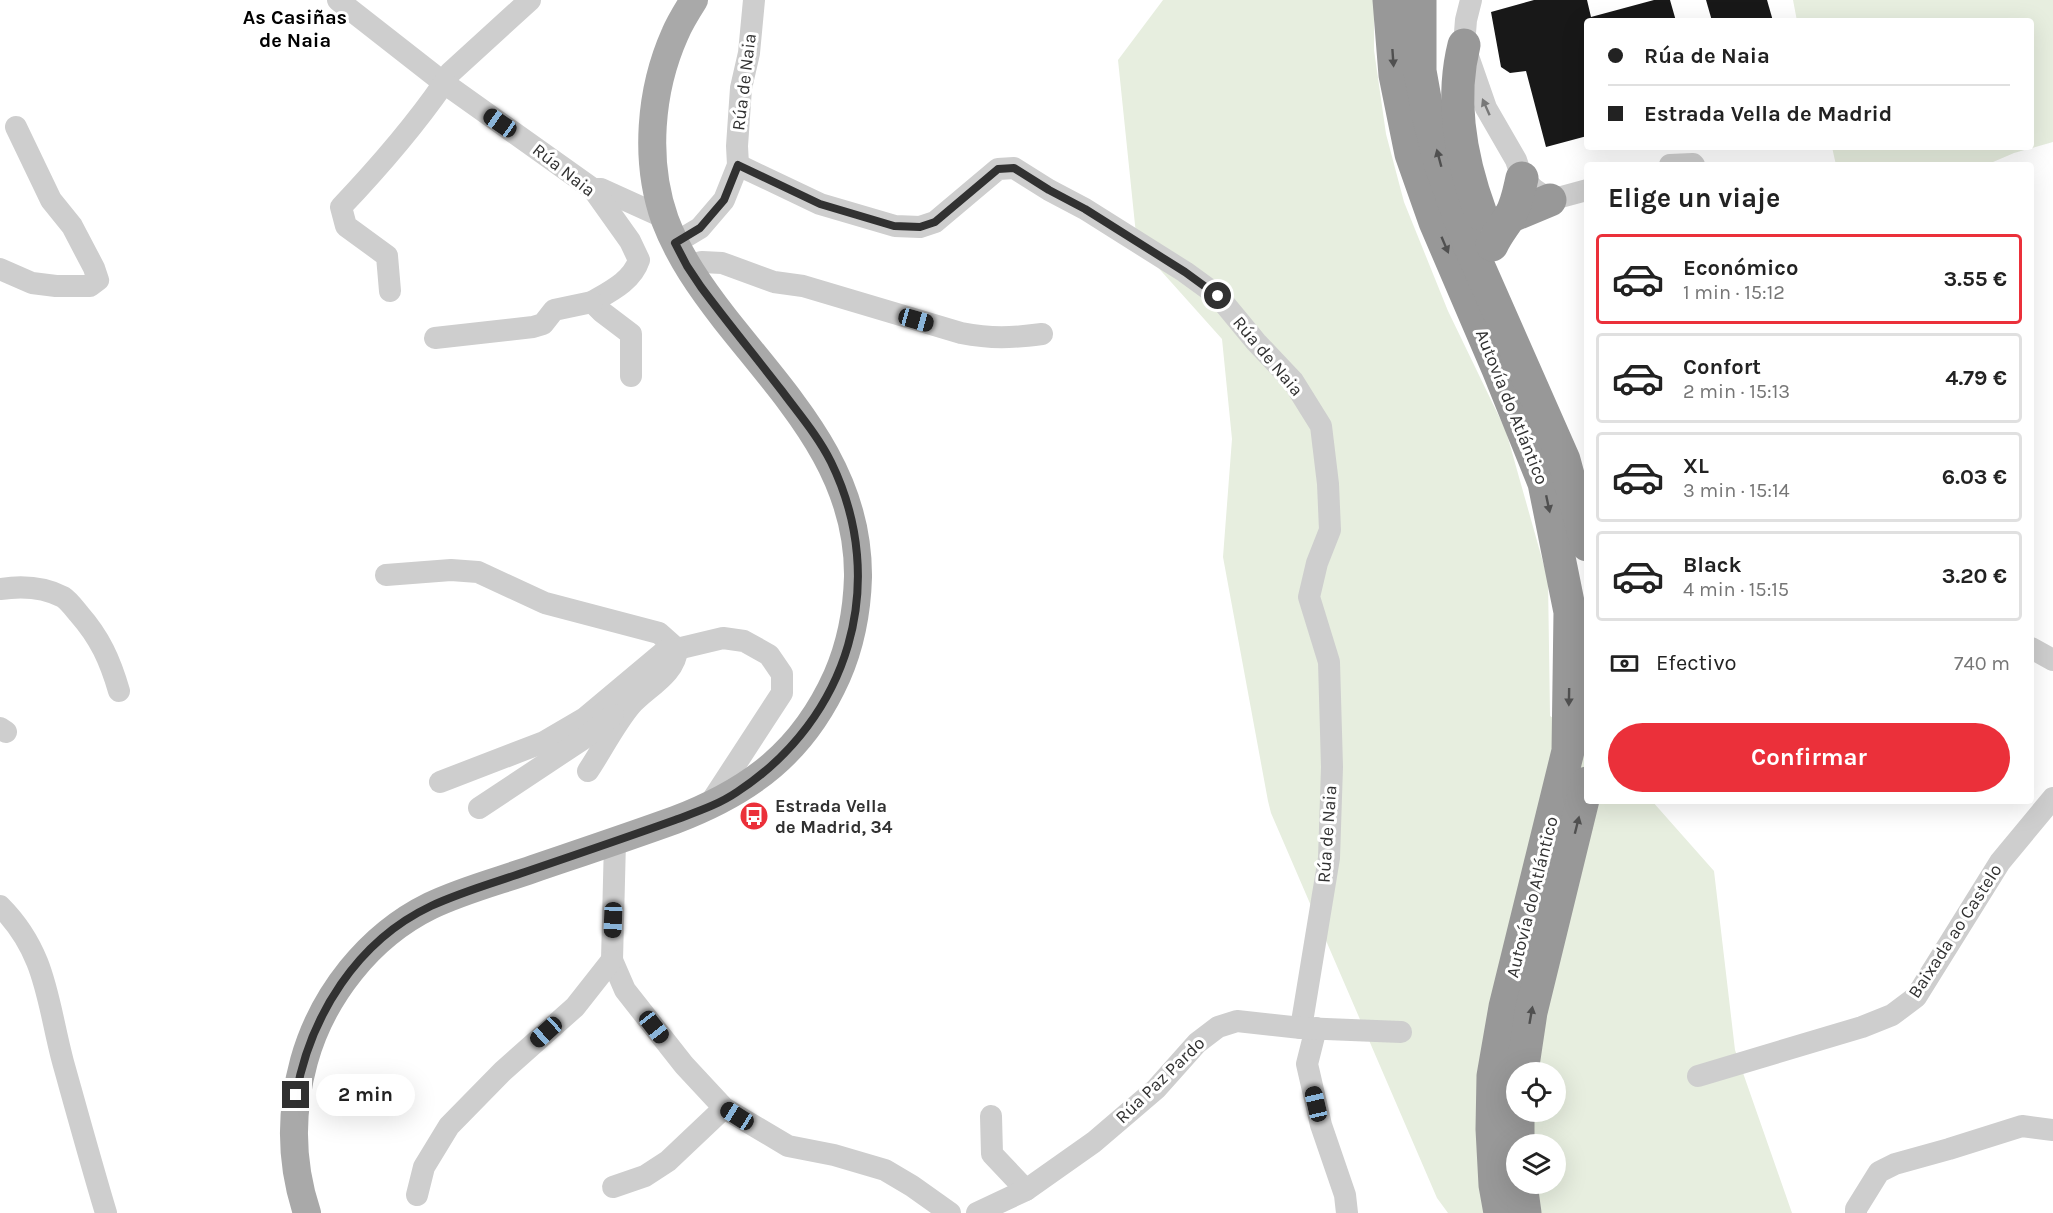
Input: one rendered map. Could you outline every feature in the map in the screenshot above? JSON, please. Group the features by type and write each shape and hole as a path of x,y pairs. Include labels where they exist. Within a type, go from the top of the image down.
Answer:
{"highway":[{"name":"Autovía do Atlántico","path":"1389,0 1395,75 1411,154 1435,222 1544,483 1570,612 1568,751 1505,1007 1493,1077 1492,1130 1495,1185 1500,1213"},
{"name":"Autovía do Atlántico","path":"1420,0 1420,71 1440,163 1468,242 1564,460 1584,534"},
{"path":"1464,45 1457,89 1459,126 1468,174 1505,282 1565,422 1584,473"},
{"path":"1492,245 1509,217 1518,196 1522,178"},
{"path":"1509,217 1550,201"},
{"name":"Autovía do Atlántico","path":"1524,1062 1531,1012 1584,795"},
{"path":"1522,1194 1525,1213"}],"main road":[{"path":"307,1213 294,1156 294,1109 299,1081 307,1050 320,1019 335,991 354,968 390,933 410,918 448,898 707,808 736,793 786,753 804,733 823,705 842,665 852,633 858,600 857,550 844,492 830,460 806,423 719,311 675,243 655,179 653,137 655,102 662,67 675,33 694,0"}],"street":[{"name":"Rúa Naia","path":"338,0 444,83 592,189 630,241 639,260 636,270 616,288 592,302 554,310 543,324 435,338"},
{"path":"390,291 387,256 346,226 341,207 424,112 450,73 530,0"},
{"name":"Rúa de Naia","path":"675,243 700,228 724,200 738,165 741,88 749,53 754,0"},
{"path":"1471,0 1466,20 1464,45 1486,108 1516,160 1522,178 1550,201 1584,191"},
{"path":"0,270 32,283 56,286 90,286 98,280 72,226 51,200 16,127"},
{"name":"Rúa de Naia","path":"738,165 820,204 894,226 920,227 935,222 998,169 1014,168 1085,209 1185,272 1218,296 1256,342 1293,381 1321,426 1328,484 1330,530 1317,563 1309,597 1329,662 1332,767 1329,858 1309,1028 1308,1064 1321,1125 1344,1195 1347,1213"},
{"path":"592,189 601,189 702,262 722,263 774,282 802,286 962,333 988,338 1042,334"},
{"path":"592,302 631,334 631,376"},
{"path":"386,575 450,570 478,572 545,603 659,633 677,649 677,656 672,666 656,684 632,704 479,808"},
{"path":"0,589 20,586 54,593 66,599 100,641 111,662 119,691"},
{"path":"440,782 544,742 585,718 665,651 723,638 744,641 769,655 782,674 782,693 707,808"},
{"path":"2034,650 2053,660"},
{"path":"588,771 632,704"},
{"name":"Baixada ao Castelo","path":"1698,1076 1862,1027 1892,1015 1916,997 2000,862 2053,798"},
{"path":"615,841 612,960 625,990 684,1065 724,1108 788,1146 834,1155 885,1170 950,1213"},
{"path":"0,906 26,937 40,966 61,1055 106,1213"},
{"path":"417,1195 424,1167 448,1126 503,1071 575,1006 612,960"},
{"name":"Rúa Paz Pardo","path":"977,1213 1026,1190 1094,1142 1156,1089 1197,1043 1218,1027 1237,1021 1309,1028 1401,1032"},
{"path":"613,1187 645,1176 668,1161 724,1108"},
{"path":"991,1116 992,1154 1026,1190"},
{"path":"1856,1213 1856,1209 1880,1172 1895,1164 2022,1126 2053,1130"}],"green space":[{"path":"1163,0 1374,0 1374,50 1386,134 1404,202 1448,311 1506,431 1548,580 1550,716 1584,739 1584,804 1655,804 1714,871 1735,1050 1792,1213 1448,1213 1437,1198 1271,813 1223,557 1232,439 1222,339 1137,244 1118,60"},
{"path":"1793,0 2053,0 2053,142 2034,147 2034,18 1796,18"},
{"path":"1833,150 2025,150 1993,162 1835,162"}],"building":[{"path":"1534,0 1587,0 1591,17 1654,0 1670,0 1675,18 1584,18 1584,137 1546,147 1526,71 1510,73 1501,67 1491,12"},
{"path":"1706,0 1767,0 1772,18 1711,18"}],"place":[{"name":"Estrada Vella de Madrid, 34","path":"754,816"}],"district":[{"name":"As Casiñas de Naia","path":"295,28"}],"route":[{"path":"296,1095 307,1050 335,991 372,948 410,918 448,898 675,820 707,808 736,793 786,753 808,728 828,698 852,633 858,600 857,550 844,492 830,460 806,423 701,287 675,243 700,228 724,200 738,165 820,204 894,226 920,227 935,222 998,169 1014,168 1085,209 1185,272 1218,296"}]}
